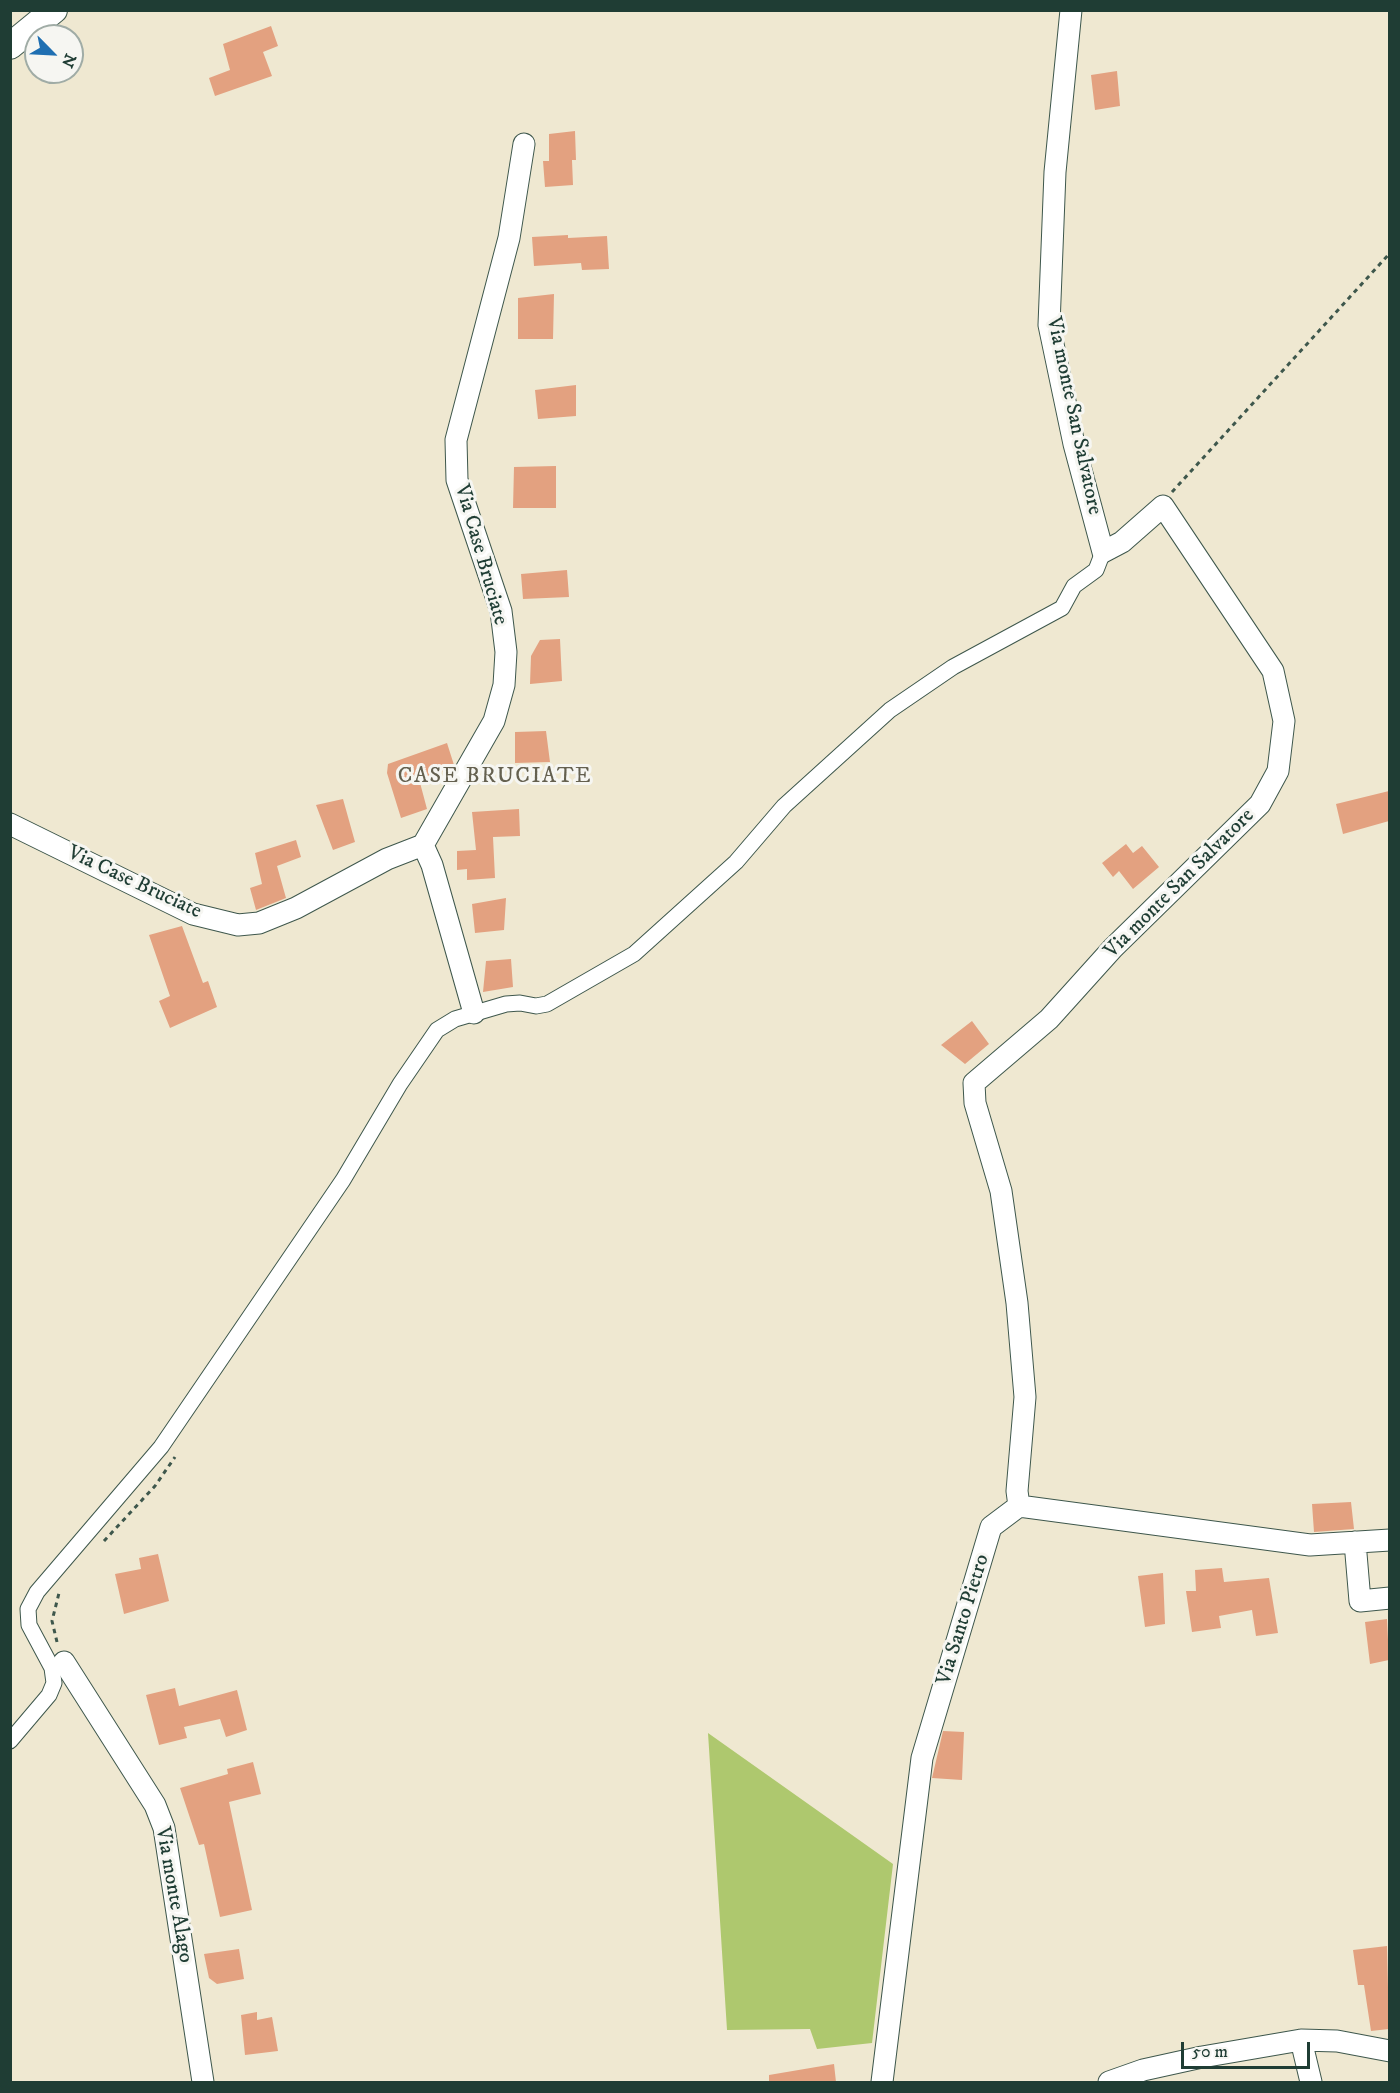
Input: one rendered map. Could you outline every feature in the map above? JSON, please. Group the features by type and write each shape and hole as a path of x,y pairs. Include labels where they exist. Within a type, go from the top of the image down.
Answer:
{"street":[{"path":"10,46 54,10"},
{"name":"Via monte San Salvatore","path":"1071,10 1055,172 1049,325 1074,444 1103,552"},
{"name":"Via Case Bruciate","path":"10,824 193,914 238,925 259,923 296,908 387,859 423,845 494,721 504,685 506,652 501,612 458,480 456,440 509,238 524,144"},
{"path":"10,1742 49,1695 54,1683 51,1668 29,1625 28,1609 37,1592 161,1447 343,1180 400,1084 437,1030 455,1018 506,1004 520,1003 536,1006 547,1004 634,954 736,862 784,806 890,710 953,667 1062,608 1074,586 1096,570 1103,552 1122,542 1163,506"},
{"name":"Via monte San Salvatore","path":"1019,1506 1017,1491 1025,1398 1017,1304 1001,1191 975,1103 974,1083 1049,1019 1113,948 1208,858 1260,804 1278,771 1284,721 1273,671 1163,506"},
{"path":"423,845 432,865 474,1013"},
{"path":"1019,1506 1310,1545 1389,1540"},
{"name":"Via Santo Pietro","path":"882,2082 922,1758 991,1527 1019,1506"},
{"path":"1355,1542 1360,1601 1389,1598"},
{"name":"Via monte Alago","path":"64,1662 155,1805 164,1828 203,2082"},
{"path":"1301,2040 1311,2082"},
{"path":"1109,2082 1143,2070 1190,2059 1301,2040 1337,2041 1389,2051"}],"path":[{"path":"1163,506 1178,482 1389,253"}],"green space":[{"path":"708,1733 893,1864 872,2043 817,2049 810,2029 727,2030"}],"building":[{"path":"271,26 278,46 263,52 272,76 215,96 209,78 230,70 223,44"},
{"path":"1117,71 1120,106 1095,110 1091,75"},
{"path":"575,131 576,160 572,160 573,185 545,187 543,161 549,161 549,134"},
{"path":"568,235 568,238 607,236 609,269 582,270 581,263 534,266 532,237"},
{"path":"554,294 553,339 518,339 518,298"},
{"path":"576,385 576,416 538,419 535,390"},
{"path":"556,466 556,508 513,508 514,467"},
{"path":"567,570 569,597 523,599 521,574"},
{"path":"560,639 562,681 530,684 531,656 540,640"},
{"path":"546,731 550,762 515,763 515,732"},
{"path":"447,743 454,765 452,768 419,779 427,809 401,818 387,773 388,764"},
{"path":"1389,791 1389,821 1343,834 1336,804"},
{"path":"343,799 355,842 333,850 316,805"},
{"path":"519,809 520,836 493,837 495,878 467,880 467,869 457,870 457,851 476,850 472,812"},
{"path":"296,840 301,857 277,866 286,898 256,910 250,888 262,884 255,853"},
{"path":"1126,844 1133,853 1142,846 1159,867 1133,889 1119,871 1113,877 1102,863"},
{"path":"506,898 504,930 475,933 472,904"},
{"path":"182,926 203,983 208,981 217,1007 170,1028 159,1001 170,996 149,935"},
{"path":"511,959 513,987 483,992 486,961"},
{"path":"972,1021 989,1044 965,1064 941,1045"},
{"path":"1351,1502 1354,1529 1314,1532 1312,1504"},
{"path":"158,1554 169,1601 124,1614 115,1574 141,1569 139,1558"},
{"path":"1222,1568 1224,1582 1269,1578 1278,1633 1256,1636 1252,1610 1219,1616 1221,1628 1192,1632 1186,1591 1196,1591 1195,1570"},
{"path":"1163,1573 1165,1624 1145,1627 1138,1576"},
{"path":"1387,1619 1389,1660 1370,1664 1365,1622"},
{"path":"175,1688 179,1706 237,1690 247,1730 226,1737 220,1719 184,1727 187,1738 159,1745 146,1695"},
{"path":"943,1731 964,1732 962,1780 932,1778"},
{"path":"253,1762 261,1794 229,1802 252,1910 220,1917 204,1844 199,1845 180,1788 228,1774 227,1769"},
{"path":"1387,1946 1389,2029 1371,2031 1364,1985 1358,1985 1353,1950"},
{"path":"239,1949 244,1979 217,1984 209,1978 204,1954"},
{"path":"257,2012 257,2020 272,2017 278,2051 245,2055 241,2015"},
{"path":"834,2064 836,2082 769,2082 769,2075"}],"district":[{"name":"CASE BRUCIATE","path":"495,777"}]}
